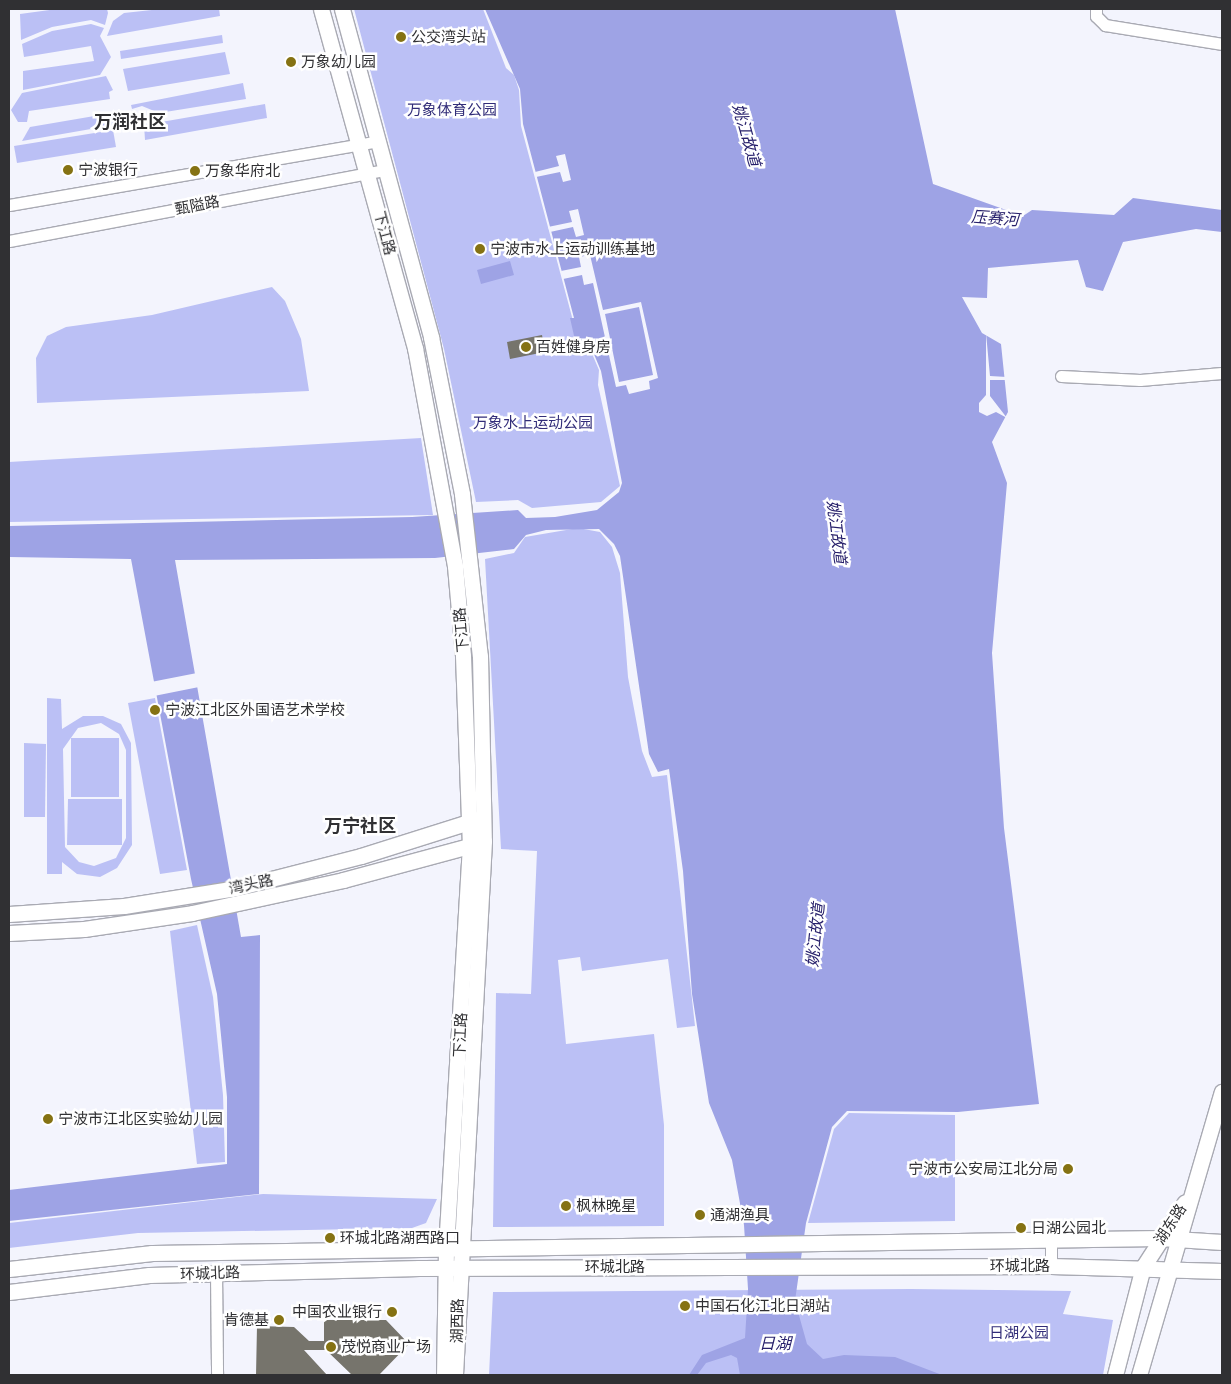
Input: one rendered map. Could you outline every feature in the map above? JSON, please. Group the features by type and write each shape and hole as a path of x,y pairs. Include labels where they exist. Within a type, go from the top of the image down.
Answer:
{"main road":[{"name":"下江路","path":"321,9 415,348 444,496 454,559 463,656 470,821 477,843 481,912 466,1225 454,1250"},
{"name":"下江路","path":"342,9 431,337 462,494 472,561 480,656 485,816 477,843 467,903 452,1268"},
{"name":"湾头路","path":"9,914 124,906 236,888 361,856 485,816"},
{"name":"湾头路","path":"9,933 84,928 192,914 240,904 477,843"},
{"path":"1190,1195 1222,1092"},
{"name":"湖东路","path":"1115,1375 1144,1267 1160,1238 1190,1195"},
{"name":"湖东路","path":"1139,1375 1173,1269 1190,1195"},
{"name":"环城北路","path":"9,1269 152,1253 724,1246 1160,1238 1222,1242"},
{"name":"环城北路","path":"9,1292 86,1280 216,1272 452,1268 1051,1266 1144,1267 1222,1271"},
{"name":"湖西路","path":"444,1375 452,1268"},
{"name":"湖西路","path":"452,1268 456,1375"}],"street":[{"path":"1096,9 1096,16 1105,25 1222,44"},
{"name":"甄隘路","path":"9,206 379,141"},
{"name":"甄隘路","path":"9,241 386,170"},
{"path":"1061,376 1140,380 1222,373"},
{"path":"467,903 481,912"},
{"path":"1051,1240 1051,1266"},
{"path":"216,1272 217,1375"}],"green space":[{"path":"57,9 107,9 108,13 105,25 91,20 52,27 21,40 20,14"},
{"path":"161,9 219,9 220,16 107,36 113,21 124,13"},
{"name":"万象体育公园","path":"354,9 483,9 506,68 514,75 519,90 521,126 572,317 576,349 590,349 599,370 598,385 620,486 601,502 532,508 518,500 476,502 444,349"},
{"path":"91,24 104,28 100,36 111,57 100,75 23,90 23,71 94,61 91,46 24,57 22,44 52,31"},
{"path":"222,35 223,43 121,59 120,51"},
{"path":"225,52 230,74 128,91 123,69"},
{"path":"106,76 113,90 109,92 110,99 29,111 27,122 18,122 11,110 22,93"},
{"path":"243,83 246,99 159,113 142,106 132,109 131,105"},
{"path":"265,104 267,118 145,140 144,125"},
{"path":"112,113 114,125 22,141 30,127"},
{"path":"113,130 116,147 17,163 14,146"},
{"path":"272,287 285,301 301,339 309,391 37,403 36,358 47,336 66,327 152,315"},
{"path":"421,438 433,515 9,522 9,462"},
{"path":"578,528 600,532 612,547 620,573 628,677 642,751 652,777 667,775 695,1026 677,1028 668,959 582,971 580,957 558,960 566,1044 654,1034 664,1125 664,1226 493,1227 496,993 531,994 537,851 501,849 485,559 514,553 525,537"},
{"path":"47,698 61,699 62,729 83,716 103,716 121,724 131,743 132,845 117,868 100,877 77,874 62,862 62,874 47,874","holes":["101,723 119,734 126,750 126,838 116,858 94,866 79,862 65,847 63,749 78,728"]},
{"path":"155,698 187,870 160,874 128,703"},
{"path":"71,738 119,738 119,797 71,797"},
{"path":"24,743 46,744 45,817 24,817"},
{"path":"68,799 122,799 122,845 67,845"},
{"path":"197,925 213,997 223,1095 225,1162 197,1164 170,931"},
{"path":"849,1113 955,1115 955,1221 808,1223 834,1129"},
{"path":"263,1194 437,1199 426,1223 412,1228 138,1233 9,1248 9,1223"},
{"name":"日湖公园","path":"911,1289 1071,1291 1063,1314 1113,1320 1103,1375 489,1375 493,1292"}],"water":[{"path":"485,9 895,9 933,184 1023,216 1032,210 1114,215 1133,198 1222,210 1222,232 1196,229 1123,242 1103,291 1086,287 1078,260 988,268 987,298 962,297 982,333 1001,344 1008,412 992,442 1007,483 992,653 1004,828 1039,1104 958,1112 847,1111 832,1127 806,1223 795,1301 807,1344 823,1359 844,1355 895,1357 942,1375 740,1375 737,1358 731,1355 706,1363 697,1375 689,1375 702,1355 745,1338 748,1289 744,1225 732,1160 709,1103 692,994 683,871 669,769 658,772 649,754 620,556 614,544 599,529 546,530 526,535 514,549 435,558 175,560 241,937 260,935 259,1194 9,1221 9,1190 227,1164 227,1097 217,994 191,879 131,559 9,557 9,526 412,517 518,510 526,518 555,517 597,510 619,492 622,483 601,371 591,347 577,349 570,318 574,318 523,124 520,89"},
{"path":"510,261 514,275 481,284 477,270"}],"pier":[{"path":"565,154 571,180 563,182 560,172 536,177 535,172 559,166 556,156"},
{"path":"578,209 584,235 576,237 573,227 550,232 548,227 572,222 569,211"},
{"path":"590,255 603,310 641,302 658,378 649,381 650,389 629,394 626,385 616,387 593,283 584,285 582,275 563,279 561,271 581,267 579,257","holes":["639,307 653,375 619,382 605,314"]},
{"path":"986,333 990,376 1007,377 1007,380 990,380 990,396 1007,418 996,412 987,416 979,412 979,403 986,395"},
{"path":"197,673 199,687 154,696 151,682"}],"building":[{"name":"百姓健身房","path":"542,335 545,352 510,359 507,342"},
{"name":"茂悦商业广场","path":"324,1320 386,1320 409,1344 379,1375 352,1375 326,1350 304,1350 327,1375 256,1375 257,1326 294,1327 309,1341 324,1341"}],"place":[{"name":"公交湾头站","path":"401,37"},
{"name":"万象幼儿园","path":"291,62"},
{"name":"宁波银行","path":"68,170"},
{"name":"万象华府北","path":"195,171"},
{"name":"宁波市水上运动训练基地","path":"480,249"},
{"name":"百姓健身房","path":"526,347"},
{"name":"宁波江北区外国语艺术学校","path":"155,710"},
{"name":"宁波市江北区实验幼儿园","path":"48,1119"},
{"name":"宁波市公安局江北分局","path":"1068,1169"},
{"name":"枫林晚星","path":"566,1206"},
{"name":"通湖渔具","path":"700,1215"},
{"name":"日湖公园北","path":"1021,1228"},
{"name":"环城北路湖西路口","path":"330,1238"},
{"name":"中国石化江北日湖站","path":"685,1306"},
{"name":"中国农业银行","path":"392,1312"},
{"name":"肯德基","path":"279,1320"},
{"name":"茂悦商业广场","path":"331,1347"}],"district":[{"name":"万润社区","path":"130,122"},
{"name":"万宁社区","path":"360,826"}],"water label":[{"name":"姚江故道","path":"747,135"},
{"name":"压赛河","path":"995,218"},
{"name":"姚江故道","path":"837,532"},
{"name":"姚江故道","path":"815,935"},
{"name":"日湖","path":"775,1343"}],"park label":[{"name":"万象水上运动公园","path":"533,423"}]}
